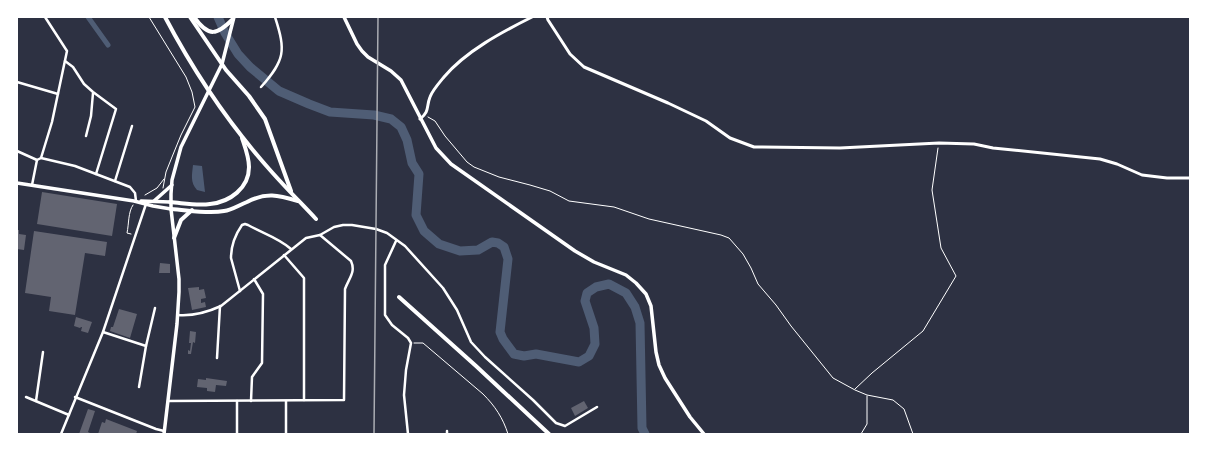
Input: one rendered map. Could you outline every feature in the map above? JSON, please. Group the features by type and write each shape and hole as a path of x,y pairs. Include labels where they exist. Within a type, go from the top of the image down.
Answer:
{"highway":[{"path":"165,17 194,68 222,109 270,170 316,219"},
{"path":"190,17 226,70 250,96 265,119 291,193"},
{"path":"194,17 205,29 213,32 222,30 231,24 234,18"},
{"path":"170,202 199,204 218,203 234,196 240,190 248,176 249,168 248,159 240,133"},
{"path":"171,209 223,212 258,197 269,195 299,201"},
{"path":"174,238 182,220 192,210"},
{"path":"399,297 549,434"}],"main road":[{"path":"344,17 362,52 391,71 401,80 422,118 436,148 451,164 575,252 594,262 626,275 646,294 651,306 656,352 659,365 665,378 690,417 704,434"},
{"path":"164,432 178,315 179,279 170,202 172,185 176,164 182,147 222,64 231,24"},
{"path":"17,183 135,203 146,201 170,202"},
{"path":"154,201 172,185"},
{"path":"146,201 159,207 171,209"}],"street":[{"path":"41,158 52,122 67,51 45,17"},
{"path":"262,87 280,62 282,43 274,17"},
{"path":"422,118 427,113 430,97 445,76 466,56 506,30 532,17"},
{"path":"547,17 570,54 584,67 706,121 730,138 754,147 840,148 939,143 974,144 993,148 1100,159 1117,164 1142,176 1190,178"},
{"path":"65,61 73,67 81,80 93,92 116,109 96,174"},
{"path":"17,82 58,94"},
{"path":"86,136 91,116 93,92"},
{"path":"115,181 132,126"},
{"path":"17,151 37,160"},
{"path":"37,160 41,158 75,166 130,187 136,197 135,203"},
{"path":"32,185 37,160"},
{"path":"61,434 103,332 146,201"},
{"path":"240,291 231,258 235,240 242,225 245,224 268,235 284,244 291,250"},
{"path":"178,315 214,310 306,238 320,235 334,227 343,225 376,229 386,233 404,246 444,288 457,310 471,342 484,357 556,422 565,426 597,407"},
{"path":"168,401 344,400 345,289 353,272 353,267 351,261 320,235"},
{"path":"396,241 385,265 385,315 392,325 408,338 411,343 406,370 404,395 408,434"},
{"path":"284,255 304,278 304,400"},
{"path":"251,401 252,377 262,363 263,294 254,280"},
{"path":"216,358 220,306"},
{"path":"139,387 146,346 155,308"},
{"path":"103,332 146,346"},
{"path":"36,401 43,352"},
{"path":"26,397 69,415"},
{"path":"75,397 164,432"},
{"path":"286,400 286,434"},
{"path":"237,401 237,434"}],"path":[{"path":"149,17 186,77 195,107 178,142 160,192"},
{"path":"422,118 429,117 435,121 445,136 467,162 474,167 499,177 550,191 569,201 614,207 649,219 729,238 743,254 752,268 758,284 833,378 867,395 893,400 904,409 913,434"},
{"path":"855,390 872,373 923,331 956,276 941,248 932,190 939,143"},
{"path":"145,195 157,188 165,179"},
{"path":"136,197 146,201"},
{"path":"135,203 130,212 128,233 136,235"},
{"path":"411,343 423,343 483,394 492,403 504,420 508,434"},
{"path":"861,434 867,424 867,395"}],"water":[{"path":"193,165 202,166 205,192 197,190 193,184"}],"building":[{"path":"42,192 117,204 112,236 37,224"},
{"path":"17,230 19,230 19,234 26,235 24,250 17,249"},
{"path":"34,231 107,242 105,256 85,253 75,315 49,311 51,297 25,293"},
{"path":"160,263 170,264 170,273 159,273"},
{"path":"199,287 199,290 204,289 206,298 201,299 201,303 205,302 206,307 192,310 188,288"},
{"path":"119,309 137,314 130,338 110,331 111,327 113,327"},
{"path":"76,317 92,322 88,333 81,331 82,327 80,328 74,326"},
{"path":"190,331 196,332 195,343 193,342 191,354 188,354 191,343 189,343"},
{"path":"206,378 227,381 226,386 216,385 215,392 207,391 207,388 197,387 198,379 206,380"},
{"path":"584,401 588,408 575,416 571,408"},
{"path":"88,409 95,411 88,432 92,434 79,434"},
{"path":"106,419 137,431 136,434 98,434 102,422 105,423"}],"waterway":[{"path":"88,17 108,45"},
{"path":"218,17 225,33 238,54 250,67 279,91 330,112 374,115 391,119 401,127 407,140 412,163 419,174 416,215 424,231 439,244 460,251 478,250 492,242 498,243 504,247 508,259 500,332 503,339 514,354 524,356 536,354 579,362 589,356 595,344 594,328 585,301 587,293 596,287 609,284 626,293 635,307 640,323 642,428 645,434"}],"railway":[{"path":"374,434 378,17"}]}
